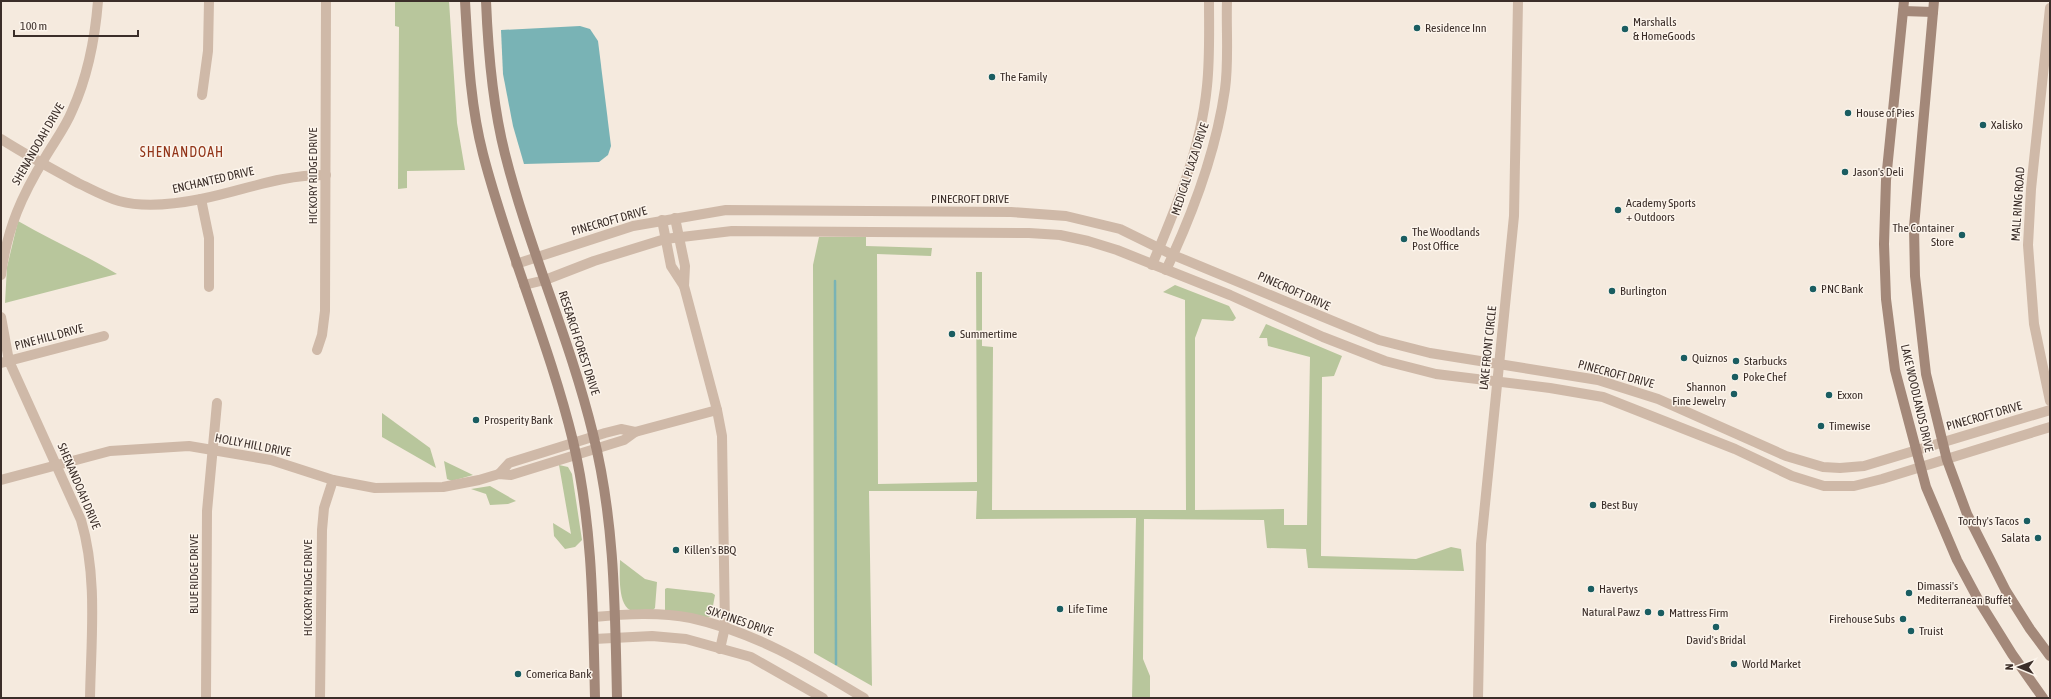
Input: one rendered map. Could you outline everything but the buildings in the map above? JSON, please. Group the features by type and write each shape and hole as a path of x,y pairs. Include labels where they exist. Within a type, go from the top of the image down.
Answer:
{"main road":[{"path":"465,1 471,87 476,122 490,182 516,264 552,368 576,456 588,535 594,617 595,698"},
{"path":"482,1 486,13"},
{"name":"RESEARCH FOREST DRIVE","path":"486,1 492,71 504,152 527,230 573,361 594,436 610,530 616,615 617,698"},
{"path":"1916,12 1918,1"},
{"name":"LAKE WOODLANDS DRIVE","path":"1934,1 1914,227 1915,276 1926,374 1947,460 1967,514 2006,591 2030,629 2050,656"},
{"path":"1904,6 1916,12 1933,12"},
{"name":"LAKE WOODLANDS DRIVE","path":"1904,6 1886,180 1884,252 1886,299 1895,370 1920,469 1939,522 1979,602 2012,654 2043,698"}],"street":[{"name":"SHENANDOAH DRIVE","path":"1,274 2,260 16,211 41,164 72,112 84,79 91,51 98,1"},
{"path":"202,95 208,51 209,1"},
{"name":"HICKORY RIDGE DRIVE","path":"317,350 322,335 325,310 326,1"},
{"name":"MEDICAL PLAZA DRIVE","path":"1152,265 1182,193 1203,114 1207,86 1209,1"},
{"name":"MEDICAL PLAZA DRIVE","path":"1166,270 1197,198 1213,150 1225,87 1227,1"},
{"name":"LAKE FRONT CIRCLE","path":"1478,698 1481,544 1514,216 1518,1"},
{"name":"MALL RING ROAD","path":"2050,8 2031,189 2028,245 2034,324 2050,402"},
{"name":"ENCHANTED DRIVE","path":"1,139 41,164 97,192 119,201 149,205 201,199 274,180 307,175 326,175"},
{"path":"201,199 210,243 209,287"},
{"name":"PINECROFT DRIVE","path":"516,264 633,226 726,210 1027,212 1066,216 1120,229 1173,255 1224,274 1318,316 1379,340 1430,353 1546,370 1598,380 1658,399 1786,456 1823,467 1840,468 1864,466 2050,410"},
{"path":"675,218 685,266 684,286 717,410 722,436 724,462 725,627 720,649"},
{"path":"662,220 671,266 684,286"},
{"path":"524,285 545,280 594,261 665,239 732,231 1029,233 1060,235 1088,241 1117,250 1230,295 1323,337 1385,361 1436,374 1550,388 1603,397 1735,449 1792,476 1824,486 1854,486 1920,469 2050,427"},
{"name":"SHENANDOAH DRIVE","path":"1,317 5,362 56,465 81,520 88,542 90,560 90,698"},
{"name":"PINE HILL DRIVE","path":"5,362 104,336"},
{"name":"BLUE RIDGE DRIVE","path":"206,698 206,536 217,403"},
{"path":"635,432 717,410"},
{"name":"HOLLY HILL DRIVE","path":"499,474 509,463 573,442 621,429 635,432"},
{"name":"HOLLY HILL DRIVE","path":"1,480 94,454 127,449 189,446 271,460 333,480 374,488 443,488 472,482 499,474 511,475 624,440 635,432"},
{"name":"HICKORY RIDGE DRIVE","path":"320,698 322,530 324,508 333,480"},
{"name":"SIX PINES DRIVE","path":"594,617 646,614 690,618 725,627 761,640 792,655 864,698"},
{"path":"594,639 652,636 686,639 751,657 823,698"}],"green space":[{"path":"395,1 449,1 457,123 465,170 407,171 407,188 398,189 399,27 395,26"},
{"path":"18,221 117,274 5,303 7,267"},
{"path":"819,237 866,237 866,246 932,248 931,256 877,254 878,484 977,482 976,272 982,272 982,346 993,347 992,510 1186,510 1185,300 1163,292 1175,285 1229,306 1236,318 1233,321 1202,319 1195,338 1195,510 1284,509 1284,525 1307,525 1310,357 1268,346 1267,338 1259,338 1266,324 1342,356 1334,376 1322,377 1321,556 1416,559 1451,547 1461,549 1464,571 1308,568 1306,549 1267,548 1264,520 1144,519 1143,659 1150,676 1150,697 1132,698 1136,518 976,519 977,491 869,491 872,686 814,653 813,265"},
{"path":"382,413 430,448 436,468 382,437"},
{"path":"444,461 473,475 452,481 447,479"},
{"path":"559,465 568,467 572,474 582,540 575,547 565,549 554,536 553,523 571,534"},
{"path":"490,486 516,501 508,504 490,505 486,494 471,489"},
{"path":"620,560 645,579 657,582 655,608 652,611 635,612 624,604 620,589"},
{"path":"665,589 712,593 715,595 711,616 705,618 665,610"}],"water":[{"path":"580,26 590,29 598,41 611,146 608,155 599,162 524,164 513,126 503,74 501,30"}],"waterway":[{"path":"835,281 836,664"}],"place":[{"name":"Residence Inn","path":"1417,28"},
{"name":"Marshalls & HomeGoods","path":"1625,29"},
{"name":"The Family","path":"992,77"},
{"name":"House of Pies","path":"1848,113"},
{"name":"Xalisko","path":"1983,125"},
{"name":"Jason's Deli","path":"1845,172"},
{"name":"Academy Sports + Outdoors","path":"1618,210"},
{"name":"The Container Store","path":"1962,235"},
{"name":"The Woodlands Post Office","path":"1404,239"},
{"name":"PNC Bank","path":"1813,289"},
{"name":"Burlington","path":"1612,291"},
{"name":"Summertime","path":"952,334"},
{"name":"Quiznos","path":"1684,358"},
{"name":"Starbucks","path":"1736,361"},
{"name":"Poke Chef","path":"1735,377"},
{"name":"Shannon Fine Jewelry","path":"1734,394"},
{"name":"Exxon","path":"1829,395"},
{"name":"Prosperity Bank","path":"476,420"},
{"name":"Timewise","path":"1821,426"},
{"name":"Best Buy","path":"1593,505"},
{"name":"Torchy's Tacos","path":"2027,521"},
{"name":"Salata","path":"2038,538"},
{"name":"Killen's BBQ","path":"676,550"},
{"name":"Havertys","path":"1591,589"},
{"name":"Dimassi's Mediterranean Buffet","path":"1909,593"},
{"name":"Life Time","path":"1060,609"},
{"name":"Natural Pawz","path":"1648,612"},
{"name":"Mattress Firm","path":"1661,613"},
{"name":"Firehouse Subs","path":"1903,619"},
{"name":"David's Bridal","path":"1716,627"},
{"name":"Truist","path":"1911,631"},
{"name":"World Market","path":"1734,664"},
{"name":"Comerica Bank","path":"518,674"}],"district":[{"name":"SHENANDOAH","path":"182,152"}]}
